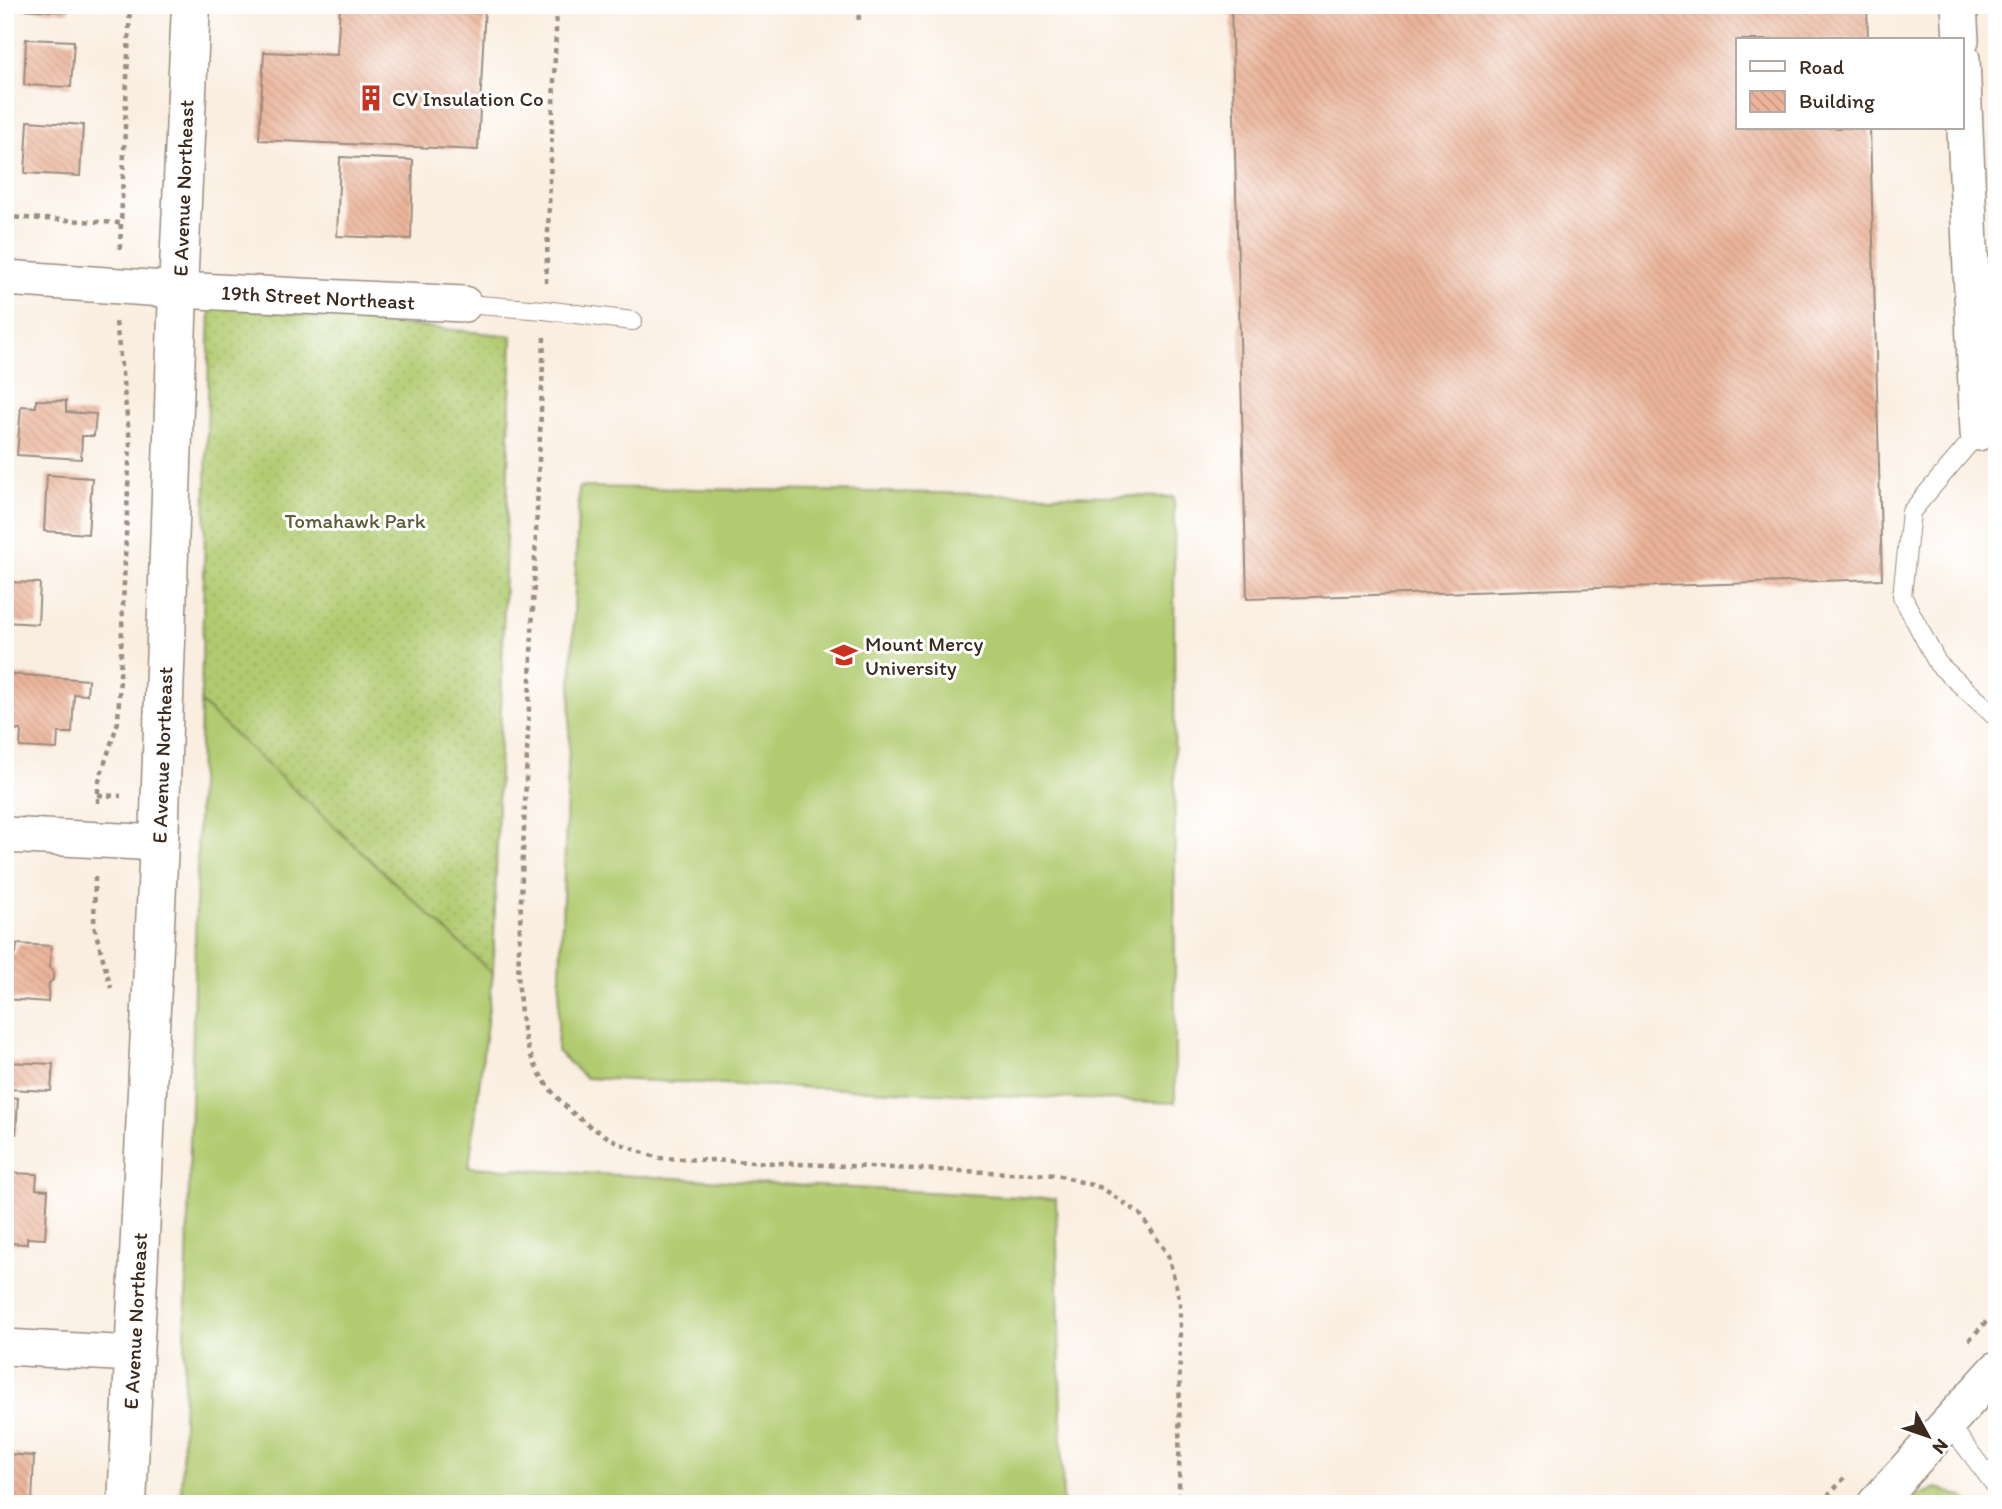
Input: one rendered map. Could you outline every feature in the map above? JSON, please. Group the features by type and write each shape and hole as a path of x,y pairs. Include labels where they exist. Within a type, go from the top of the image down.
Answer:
{"street":[{"name":"E Avenue Northeast","path":"127,1504 159,843 178,290 191,5"},
{"path":"1959,5 1961,38"},
{"path":"1964,88 1987,422"},
{"name":"19th Street Northeast","path":"5,278 178,290 464,304"},
{"path":"5,835 159,843"},
{"path":"5,1348 133,1354"},
{"path":"1875,1504 1997,1370"}],"lane":[{"path":"464,304 633,321"},
{"path":"1987,422 1911,512 1902,596 1938,664 1997,718"},
{"path":"1948,1423 1997,1488"}],"path":[{"path":"120,255 130,5"},
{"path":"546,278 557,5"},
{"path":"767,14 769,5"},
{"path":"858,5 859,24"},
{"path":"5,217 121,223"},
{"path":"97,808 98,784 118,722 130,442 116,315"},
{"path":"544,340 518,975 526,1042 536,1068 557,1098 605,1137 631,1150 660,1158 1057,1175 1102,1188 1140,1214 1168,1255 1180,1301 1179,1504"},
{"path":"1991,494 1997,487"},
{"path":"98,795 124,796"}],"green space":[{"name":"Tomahawk Park","path":"210,305 512,336 493,974 201,703"},
{"path":"579,487 1174,497 1175,1103 585,1078 557,1051"},
{"path":"201,703 493,974 469,1167 1056,1199 1063,1504 181,1504"},
{"path":"1937,1488 1963,1497 1970,1504 1905,1504 1908,1500"}],"building":[{"path":"6,5 69,5 69,12 6,8"},
{"name":"CV Insulation Co","path":"340,5 485,5 478,150 259,140 264,52 337,55"},
{"path":"1231,5 1867,5 1868,38 1736,38 1736,130 1870,130 1882,579 1247,599"},
{"path":"26,39 74,41 71,87 24,85"},
{"path":"28,121 83,125 80,176 25,173"},
{"path":"340,157 413,160 411,239 337,236"},
{"path":"36,400 66,401 66,412 96,414 94,436 82,436 81,459 17,455 21,406 36,407"},
{"path":"47,475 92,478 88,534 44,531"},
{"path":"5,582 40,583 38,624 5,622"},
{"path":"10,674 88,680 87,695 74,694 72,733 58,733 57,749 20,747 21,730 5,730"},
{"path":"17,944 51,946 50,967 53,980 49,983 48,1002 5,999 5,952 16,953"},
{"path":"5,1062 53,1064 51,1091 5,1089"},
{"path":"5,1097 18,1098 16,1134 5,1134"},
{"path":"8,1173 37,1174 36,1189 48,1190 45,1239 27,1238 27,1244 5,1243 5,1186"},
{"path":"5,1454 34,1456 32,1504 5,1503"}],"place":[{"name":"CV Insulation Co","path":"371,98"},
{"name":"Mount Mercy University","path":"844,655"}]}
